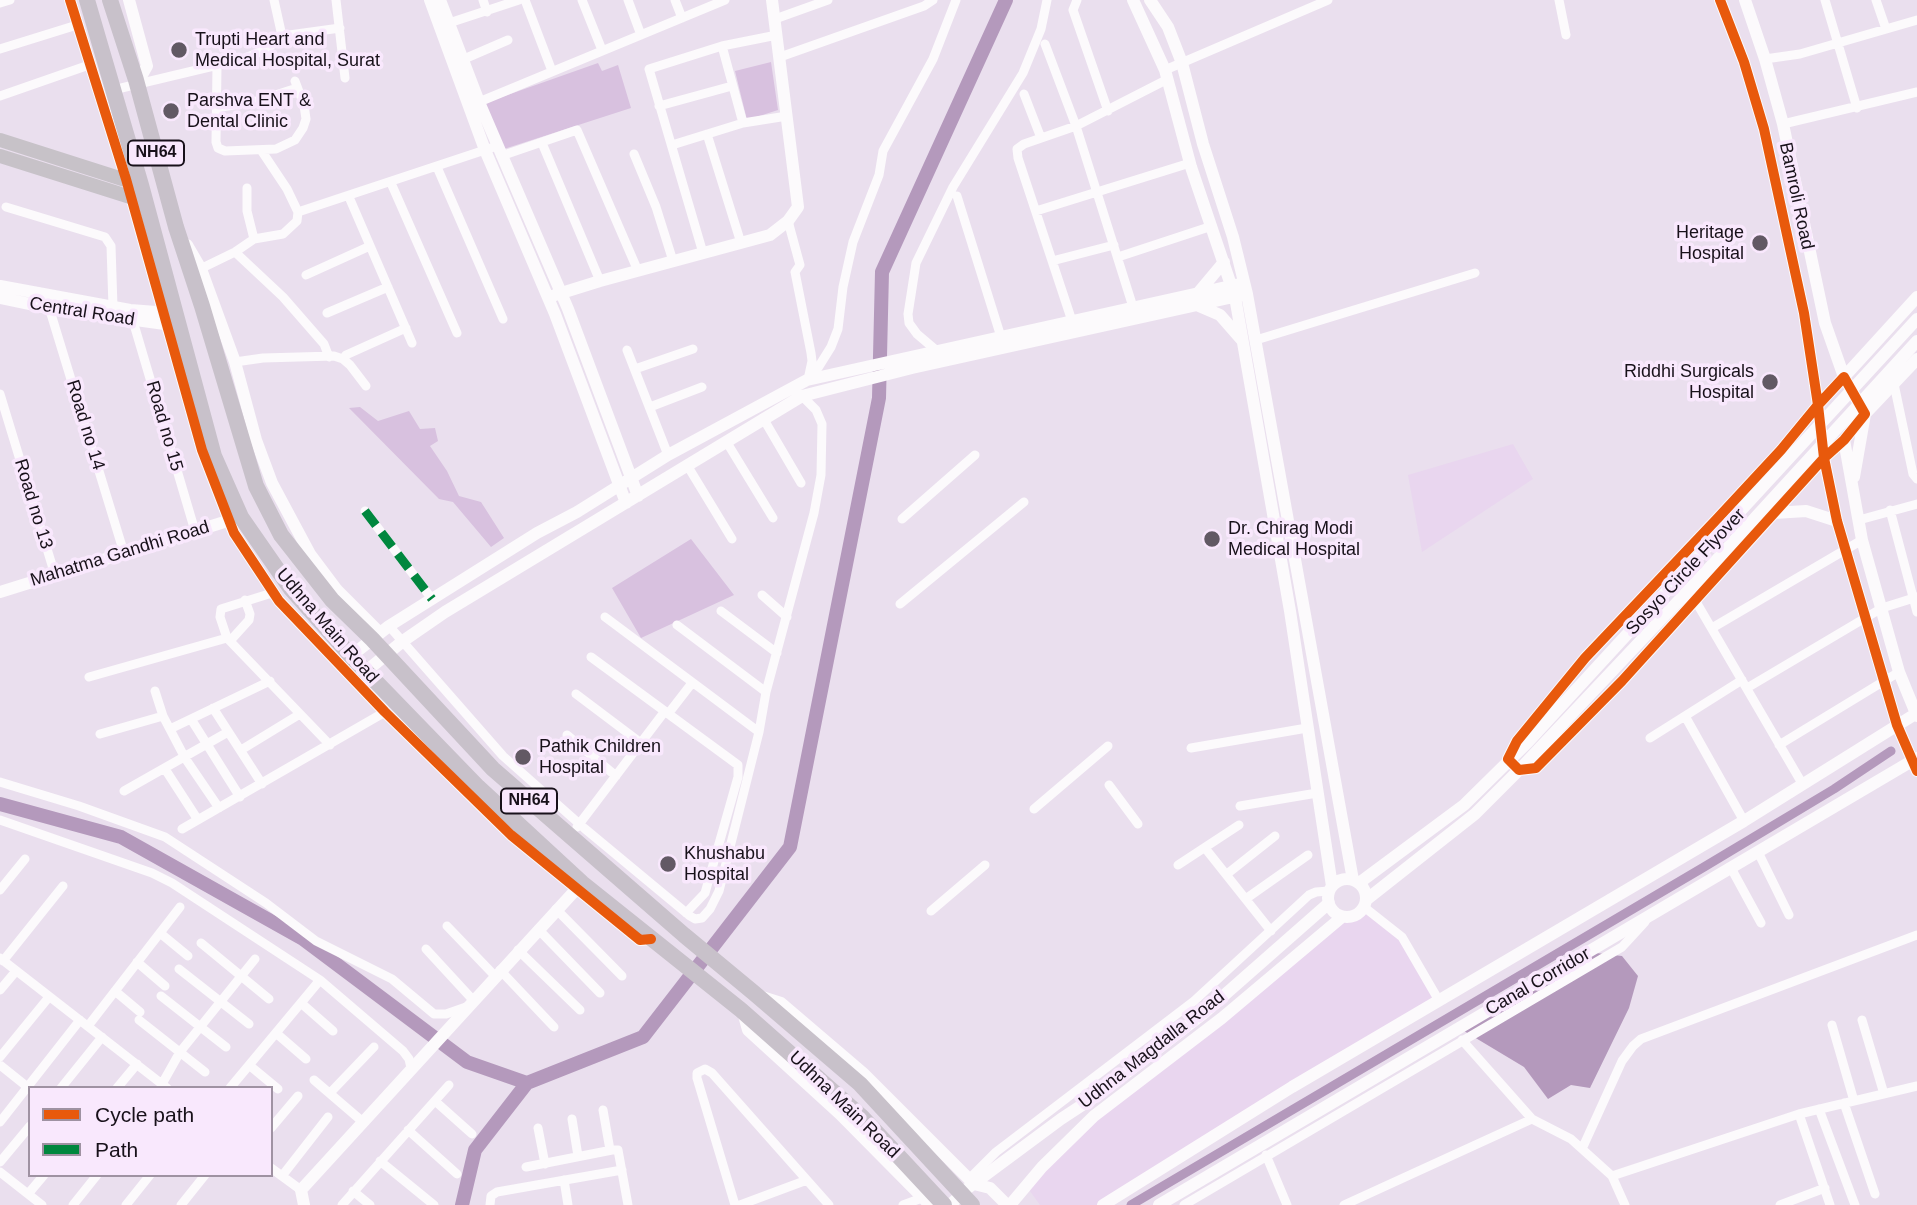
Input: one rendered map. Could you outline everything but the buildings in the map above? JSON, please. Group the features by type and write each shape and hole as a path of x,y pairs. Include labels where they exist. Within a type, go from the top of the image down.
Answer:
{"highway":[{"name":"Udhna Main Road","path":"87,0 113,90 136,191 171,319 235,519 291,589 365,671 578,886 742,1011 862,1117 944,1205"},
{"name":"NH64","path":"110,0 137,82 176,227 196,271 204,312 256,486 281,535 332,600 381,633 386,654 493,769 575,830 684,935 756,994 874,1098 972,1205"},
{"path":"171,319 204,312"}],"main road":[{"name":"NH64","path":"0,140 136,191"},
{"path":"0,156 136,191"}],"street":[{"path":"0,3 10,0"},
{"path":"70,0 89,65 136,191"},
{"path":"129,0 146,62 146,69 137,82"},
{"path":"274,0 282,36"},
{"path":"336,0 345,78"},
{"path":"430,0 555,296 632,500"},
{"path":"440,0 464,59 495,150"},
{"path":"483,0 487,12"},
{"path":"449,23 519,0"},
{"path":"525,0 552,71"},
{"path":"582,0 601,50"},
{"path":"628,0 641,35"},
{"path":"675,0 682,19"},
{"path":"479,102 725,0"},
{"path":"555,296 600,281 771,235 788,221 798,207 772,0"},
{"path":"775,19 828,0"},
{"path":"780,57 925,6 933,0"},
{"path":"365,671 445,612 802,396 815,381 838,329 843,287 853,242 879,175 883,151 927,69 956,0"},
{"path":"937,351 909,324 911,288 916,263 953,187 1023,73 1041,29 1047,0"},
{"path":"1077,0 1073,10 1108,111"},
{"path":"1133,0 1167,75 1190,163 1224,262 1240,290"},
{"path":"1150,0 1168,27 1182,63 1203,144 1233,237 1240,290 1356,881 1363,888 1365,904 1402,937 1438,999"},
{"path":"1072,321 1017,153 1020,146 1076,126 1108,111 1182,63 1328,0"},
{"path":"1559,0 1566,35"},
{"name":"Bamroli Road","path":"1720,0 1744,62 1764,128 1804,313 1824,458 1837,521 1897,725 1915,763"},
{"path":"1746,0 1783,124 1825,323 1844,377 1865,414 1853,488"},
{"path":"1825,0 1857,108"},
{"path":"1876,0 1886,29"},
{"path":"1765,59 1800,54 1917,20"},
{"path":"0,49 77,24"},
{"path":"113,90 137,82 243,59 267,49 282,36 340,28"},
{"path":"703,253 649,69 722,46 777,35"},
{"path":"464,59 508,40"},
{"path":"1045,44 1076,126 1133,307"},
{"path":"722,46 743,123"},
{"path":"0,96 89,65"},
{"path":"216,66 215,135 218,148 225,151 276,149 295,140 306,119 296,84 257,100 216,108"},
{"path":"659,106 732,86"},
{"path":"1783,124 1917,92"},
{"path":"1024,93 1041,138"},
{"path":"671,145 743,123 787,116"},
{"path":"298,212 437,167 495,150 542,143 577,130 638,271"},
{"path":"708,134 741,243"},
{"path":"542,143 600,281"},
{"path":"261,150 287,188 298,212 297,221 283,234 254,239 196,271 235,362 256,440 272,483 289,517 310,554 337,590 381,633 403,641 503,756 575,830 695,919 702,918 710,909 719,891 759,732 766,692 814,513 821,475 822,424 816,411 802,396"},
{"path":"634,154 656,206 673,261"},
{"path":"1770,160 1790,156"},
{"path":"1035,211 1190,163"},
{"path":"437,167 503,318"},
{"path":"391,183 457,333"},
{"path":"247,188 247,211 254,239"},
{"path":"957,196 1001,337"},
{"path":"349,197 412,343"},
{"path":"6,207 105,237 111,247 113,307"},
{"path":"788,221 800,265 794,272 815,381"},
{"path":"1118,257 1212,226"},
{"path":"1052,261 1114,245"},
{"path":"306,275 370,246"},
{"path":"234,252 283,297 324,344 329,356"},
{"path":"1198,299 1224,262"},
{"path":"1250,341 1475,273"},
{"name":"Central Road","path":"0,286 48,302 133,321 171,319"},
{"path":"327,313 388,287"},
{"path":"351,656 432,599 624,481 668,455 815,381 1240,290"},
{"path":"1917,297 1818,405 1781,450 1585,658 1517,741 1508,759 1519,770 1536,768 1622,681 1917,359"},
{"name":"Central Road","path":"0,298 113,307 171,319"},
{"path":"911,362 937,351 1133,307 1198,299 1250,341 1330,893 1336,914 1342,917 1355,916 1365,904"},
{"name":"Road no 14","path":"48,302 124,553"},
{"name":"Sosyo Circle Flyover","path":"1365,904 1475,814 1519,770 1532,747 1917,319"},
{"name":"Road no 15","path":"133,321 195,531"},
{"path":"343,359 346,355 406,328"},
{"name":"Sosyo Circle Flyover","path":"1508,759 1532,747 1699,579 1917,341"},
{"path":"635,369 693,349"},
{"path":"627,350 668,455"},
{"path":"235,362 263,358 329,356 343,359 366,386"},
{"path":"1894,384 1913,474 1917,479"},
{"path":"650,407 702,387"},
{"name":"Road no 13","path":"0,394 55,575"},
{"path":"763,418 801,483"},
{"path":"1103,1205 1292,1087 1744,821 1917,714 1899,672 1862,540 1844,440"},
{"path":"726,441 773,518"},
{"path":"902,519 975,455"},
{"path":"687,466 732,539"},
{"path":"900,604 1024,502"},
{"path":"1858,520 1917,504"},
{"path":"1891,510 1917,612"},
{"path":"365,511 432,599"},
{"path":"1774,513 1806,511 1837,521"},
{"path":"235,519 234,533 272,593 385,712 512,835 578,886 301,1191"},
{"name":"Mahatma Gandhi Road","path":"0,592 235,519"},
{"path":"1712,628 1862,540"},
{"path":"272,593 225,606 219,611 229,640 330,745"},
{"path":"762,595 787,617"},
{"path":"1650,738 1882,608 1915,597"},
{"path":"89,677 229,640 249,620 250,614 245,600"},
{"path":"1695,600 1803,785"},
{"path":"721,611 777,653"},
{"path":"605,617 759,732"},
{"path":"677,625 766,692"},
{"path":"592,657 735,761 739,771 705,893 686,913"},
{"path":"1779,745 1899,672"},
{"path":"170,729 270,681"},
{"path":"575,830 641,743 692,683"},
{"path":"155,691 163,716 184,758 219,808"},
{"path":"576,694 641,743"},
{"path":"213,708 262,784"},
{"path":"182,829 385,712"},
{"path":"241,750 300,714"},
{"path":"100,734 163,716"},
{"path":"1685,716 1744,821"},
{"path":"191,719 240,797"},
{"path":"1191,748 1307,728"},
{"path":"124,791 228,732"},
{"path":"567,735 616,776"},
{"path":"1034,809 1108,746"},
{"name":"Udhna Magdalla Road","path":"950,1205 970,1183 1099,1094 1204,1013 1342,880 1356,881 1464,805 1508,759"},
{"name":"Canal Corridor","path":"1159,1205 1758,852 1915,763"},
{"path":"164,769 198,820"},
{"path":"0,782 79,806 165,837 265,903 316,941 392,979 434,1014 446,1014 469,1004"},
{"path":"1109,785 1138,824"},
{"path":"1240,806 1317,793"},
{"path":"0,820 152,873 172,883 320,980 402,1051 413,1065"},
{"path":"1178,866 1239,825"},
{"path":"1227,874 1275,836"},
{"path":"1205,848 1271,931"},
{"path":"1758,852 1789,915"},
{"path":"1247,898 1308,855"},
{"path":"0,890 25,859"},
{"path":"931,911 985,865"},
{"path":"1731,868 1761,923"},
{"path":"63,886 1,960 164,1086 180,1052 255,959"},
{"path":"970,1183 996,1152 1194,1001 1309,895 1316,892 1330,893"},
{"path":"31,1086 115,991 180,906"},
{"path":"556,909 622,976"},
{"path":"756,994 780,1003 863,1073 970,1183 990,1188 1008,1205 1094,1116 1222,1018 1342,917"},
{"path":"1184,1205 1622,947 1648,918"},
{"path":"447,926 554,1027"},
{"path":"538,929 600,993"},
{"path":"160,933 188,956"},
{"path":"1582,1149 1622,1061 1641,1039 1917,934"},
{"path":"201,943 269,999"},
{"path":"426,949 469,1004"},
{"path":"518,950 580,1010"},
{"path":"137,962 165,986"},
{"path":"179,970 249,1024"},
{"path":"0,990 16,971"},
{"path":"232,1086 320,980"},
{"path":"115,991 139,1016 205,1072"},
{"path":"161,996 226,1048"},
{"path":"0,1057 50,997"},
{"path":"301,1003 333,1031"},
{"path":"742,1011 748,1030 840,1114 926,1202"},
{"path":"1862,1020 1884,1094"},
{"path":"1832,1024 1849,1102 1875,1194"},
{"path":"276,1033 306,1059"},
{"path":"63,1086 102,1037"},
{"path":"1462,1040 1532,1119 1571,1139 1612,1176 1625,1205"},
{"path":"330,1093 374,1047"},
{"path":"119,1086 137,1064"},
{"path":"0,1065 28,1087"},
{"path":"249,1065 278,1089"},
{"path":"807,1180 737,1205 698,1084 697,1073 705,1069 712,1073 807,1180 829,1205"},
{"path":"314,1080 363,1122"},
{"path":"342,1205 449,1085"},
{"path":"1612,1176 1799,1114 1917,1086"},
{"path":"0,1122 28,1089"},
{"path":"273,1126 298,1096"},
{"path":"435,1101 472,1134"},
{"path":"1819,1109 1854,1205"},
{"path":"603,1110 610,1150"},
{"path":"1799,1114 1830,1205"},
{"path":"282,1176 327,1117"},
{"path":"572,1119 578,1156"},
{"path":"1343,1205 1532,1119"},
{"path":"0,1162 28,1128"},
{"path":"538,1128 544,1164"},
{"path":"408,1130 457,1174"},
{"path":"526,1167 618,1150 628,1205"},
{"path":"1266,1155 1287,1205"},
{"path":"380,1161 433,1205"},
{"path":"273,1169 301,1191 304,1205"},
{"path":"490,1205 494,1193 622,1170"},
{"path":"0,1172 37,1204"},
{"path":"28,1194 42,1177"},
{"path":"73,1205 95,1177"},
{"path":"126,1205 148,1177"},
{"path":"181,1205 203,1177"},
{"path":"564,1180 568,1205"},
{"path":"1780,1205 1825,1188"},
{"path":"353,1191 370,1205"},
{"path":"903,1205 926,1202"}],"shaded area":[{"path":"771,62 778,110 747,120 735,71"},
{"path":"598,63 602,71 618,65 631,108 504,149 482,104"},
{"path":"360,407 378,421 409,411 420,429 435,428 438,441 430,446 447,471 459,496 481,502 504,538 491,547 453,502 439,499 349,408"},
{"path":"1513,444 1533,479 1422,552 1408,475"},
{"path":"691,539 734,595 641,638 612,588"},
{"path":"1364,909 1396,933 1435,998 1098,1205 1040,1205 1027,1187 1092,1120 1348,918 1355,917"},
{"path":"1596,953 1622,956 1638,976 1629,1008 1590,1088 1571,1085 1548,1099 1524,1067 1459,1028"}],"waterway":[{"path":"0,804 121,837 303,939 467,1062 527,1083 643,1037 790,847 879,398 882,272 1006,0"},
{"path":"1131,1205 1704,867 1834,789 1891,751"},
{"path":"462,1205 475,1150 527,1083"}],"marked path":[{"path":"365,511 432,599"}],"cycle path":[{"path":"70,0 126,179 202,450 234,533 279,601 385,712 511,835 640,940 651,939"},
{"path":"1720,0 1744,62 1764,129 1804,313 1818,405 1781,450 1585,658 1517,741 1508,759 1519,770 1536,768 1622,681 1824,458 1844,440 1865,414 1844,377 1818,405 1824,458 1837,521 1897,725 1917,771"}],"place":[{"name":"Trupti Heart and Medical Hospital, Surat","path":"179,50"},
{"name":"Parshva ENT & Dental Clinic","path":"171,111"},
{"name":"Heritage Hospital","path":"1760,243"},
{"name":"Riddhi Surgicals Hospital","path":"1770,382"},
{"name":"Dr. Chirag Modi Medical Hospital","path":"1212,539"},
{"name":"Pathik Children Hospital","path":"523,757"},
{"name":"Khushabu Hospital","path":"668,864"}]}
